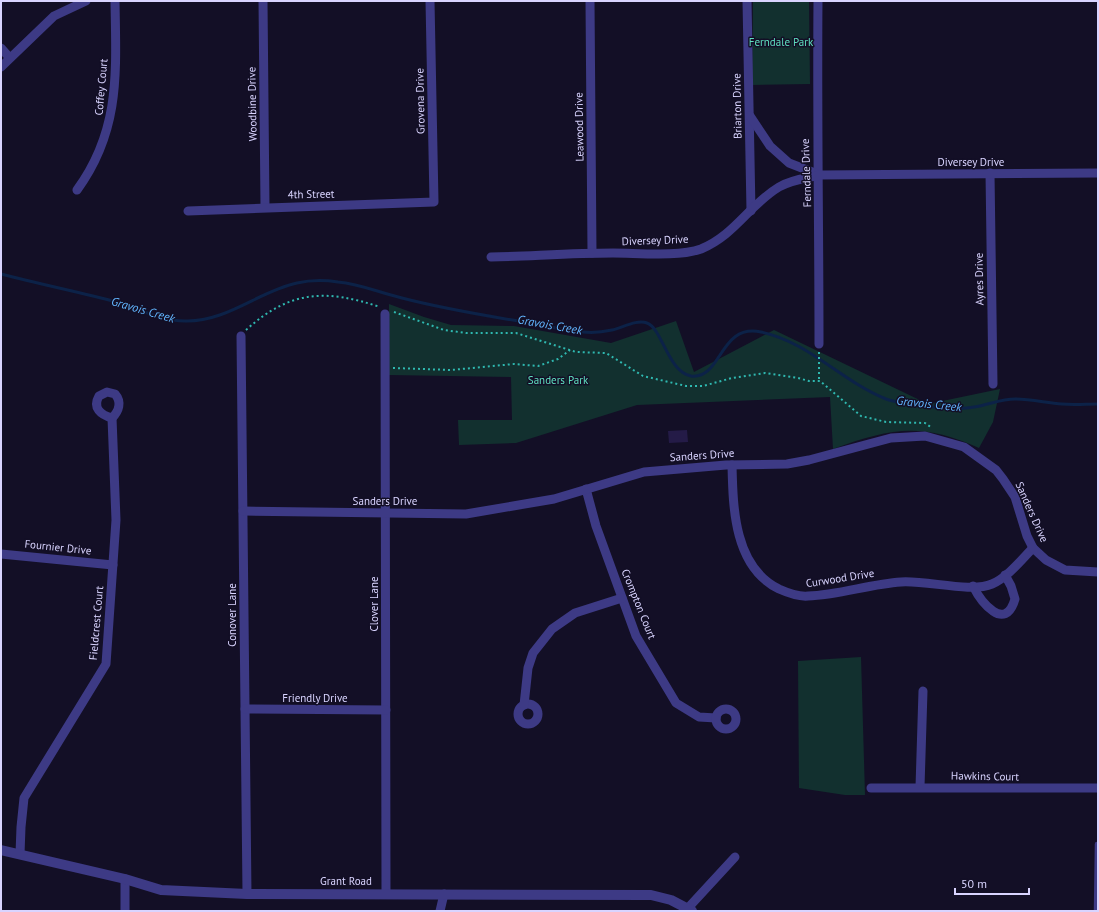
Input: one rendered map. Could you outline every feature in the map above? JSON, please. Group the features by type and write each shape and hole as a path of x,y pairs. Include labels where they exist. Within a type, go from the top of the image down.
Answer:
{"street":[{"path":"1,67 54,16 86,1"},
{"name":"Coffey Court","path":"77,190 87,176 101,150 110,120 114,91 115,1"},
{"name":"Woodbine Drive","path":"263,1 265,207"},
{"name":"Grovena Drive","path":"430,1 434,202"},
{"name":"Leawood Drive","path":"590,1 592,253"},
{"name":"Briarton Drive","path":"747,1 750,115 750,211"},
{"name":"Ferndale Drive","path":"818,1 817,140 820,175 819,345"},
{"path":"1,48 9,58"},
{"name":"Diversey Drive","path":"750,115 770,146 789,163 820,175"},
{"name":"Ayres Drive","path":"990,173 993,384"},
{"name":"Diversey Drive","path":"491,257 592,253 689,252 715,242 727,234 756,204 783,185 820,175 1098,173"},
{"name":"4th Street","path":"188,211 434,202"},
{"name":"Clover Lane","path":"386,893 386,513 384,367 387,311"},
{"name":"Conover Lane","path":"241,336 247,894"},
{"name":"Fieldcrest Court","path":"20,854 24,798 106,664 116,520 112,418"},
{"name":"Sanders Drive","path":"243,511 302,513 466,514 554,499 644,472 732,465 788,464 809,460 891,438 925,436 969,450 986,462 1004,479 1015,497 1027,536 1033,548 1046,560 1056,566 1074,571 1098,572"},
{"name":"Curwood Drive","path":"732,465 734,519 741,542 753,568 776,587 791,594 807,596 863,586 905,582 973,586 992,584 1005,575 1033,548"},
{"name":"Crompton Court","path":"586,489 636,636 676,703 699,718 716,718"},
{"name":"Fournier Drive","path":"1,554 113,565"},
{"path":"973,586 987,607 998,614 1003,614 1010,609 1015,599 1011,586 1005,575"},
{"path":"524,705 528,668 533,653 552,629 575,613 622,598"},
{"path":"920,787 923,691"},
{"name":"Friendly Drive","path":"245,709 386,710"},
{"name":"Hawkins Court","path":"871,788 1098,788"},
{"name":"Grant Road","path":"1,850 125,879 161,890 247,894 386,893 651,895 671,900 690,910"},
{"path":"690,910 736,857"},
{"path":"125,879 125,911"},
{"path":"440,911 444,894"}],"lane":[{"path":"1096,911 1098,844"}],"path":[{"path":"241,336 255,321 284,304 308,295 323,295 368,302 387,311 444,330 466,333 516,333 581,353 606,353 643,376 686,386 703,386 732,378 765,373 798,378 809,382 819,381 823,382 861,416 886,422 928,424 932,428 936,439"},
{"path":"819,345 819,381"},
{"path":"384,367 451,370 514,364 538,366 558,359 570,350"}],"green space":[{"name":"Ferndale Park","path":"753,1 809,1 810,84 752,85"},
{"name":"Sanders Park","path":"389,304 451,325 514,326 611,343 676,321 694,372 774,330 928,404 1000,389 993,422 979,448 940,434 923,431 906,431 872,436 833,449 830,397 637,405 516,443 459,445 458,420 512,420 511,377 389,375"},
{"path":"861,657 865,795 845,795 799,788 798,661"}],"building":[{"path":"687,430 688,442 669,443 668,431"}],"waterway":[{"name":"Gravois Creek","path":"1,274 117,302 159,317 185,321 215,317 229,312 269,292 297,283 333,281 355,285 434,306 563,330 590,332 605,331 639,322 647,323 657,333 677,367 683,373 691,376 701,375 709,370 729,343 737,336 747,331 761,332 794,344 854,382 886,399 894,401 930,407 955,408 974,407 1015,399 1066,404 1098,404"}]}
